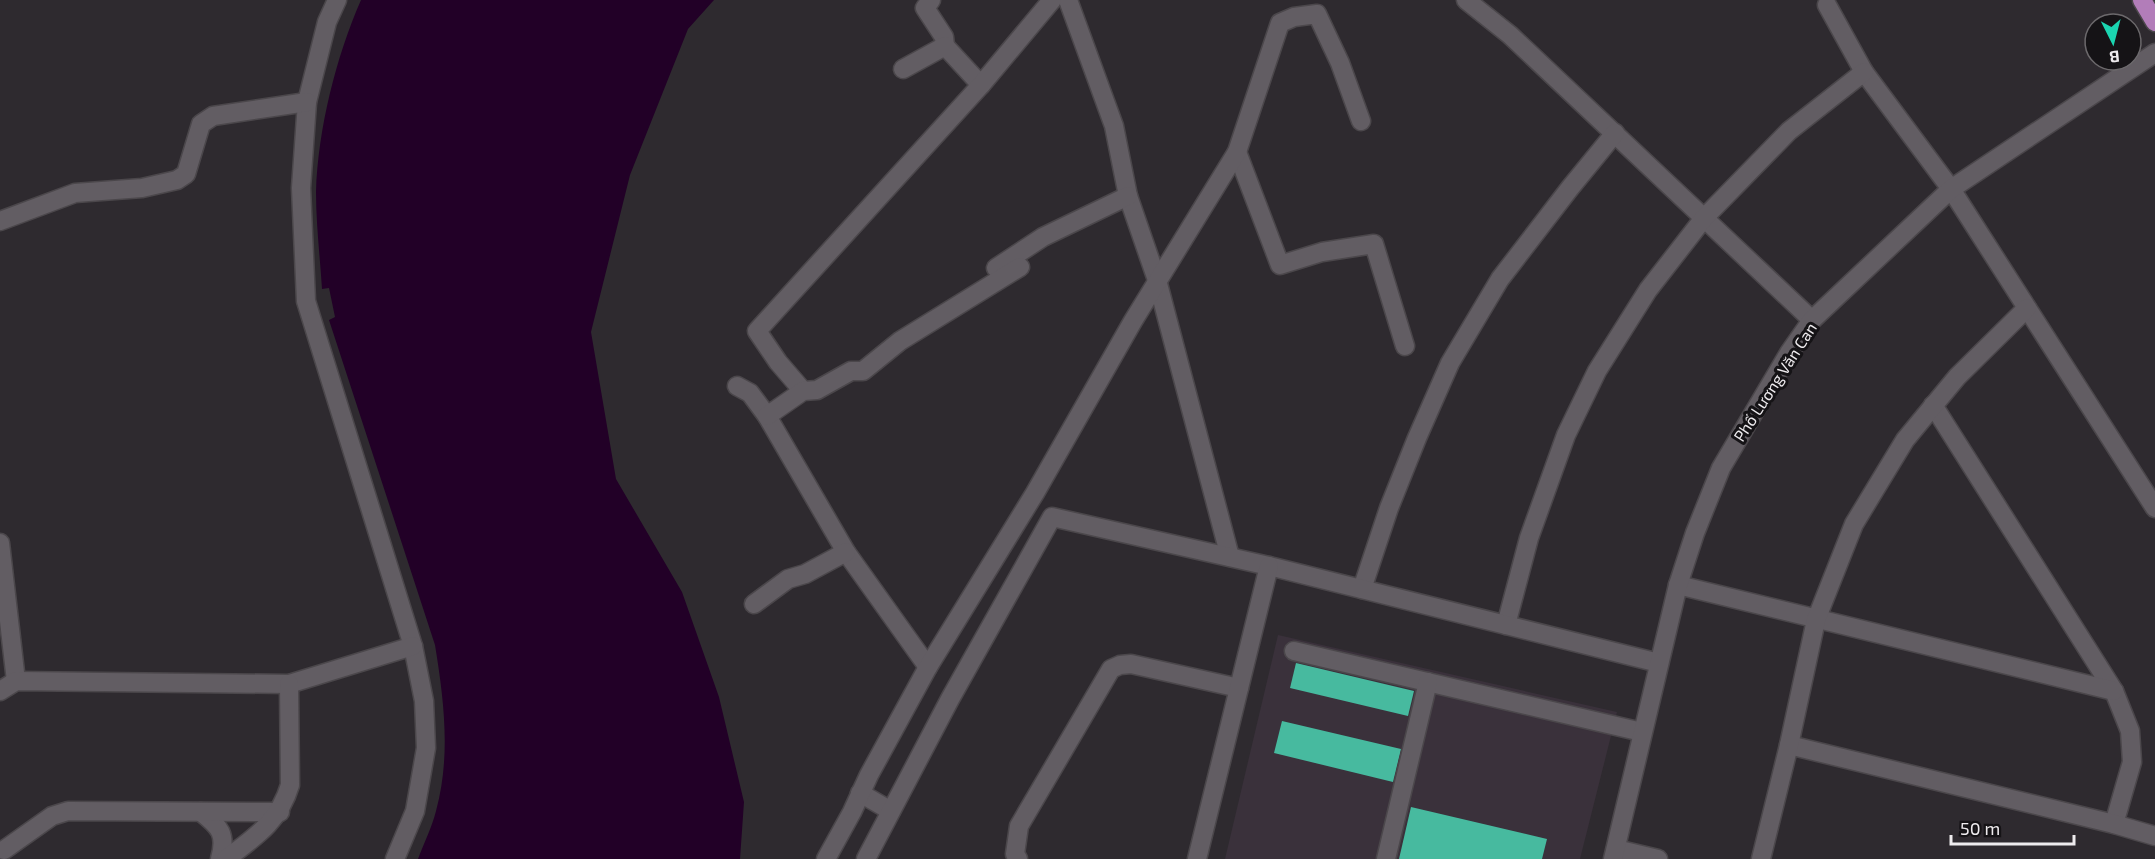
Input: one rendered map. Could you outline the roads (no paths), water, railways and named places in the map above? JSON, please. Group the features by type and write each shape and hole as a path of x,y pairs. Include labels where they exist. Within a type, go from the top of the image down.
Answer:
{"main road":[{"path":"2142,0 2155,22"}],"street":[{"path":"337,0 327,22 307,102 301,188 306,301 413,646 424,701 426,748 415,812 395,859"},
{"path":"931,0 926,8 944,38 945,46 981,85"},
{"path":"803,391 778,362 757,331 981,85 1052,0"},
{"path":"1068,0 1114,126 1128,196 1158,280 1230,557"},
{"path":"1467,0 1510,35 1812,320"},
{"path":"1827,5 1864,72 1951,189 2155,508"},
{"path":"826,859 928,667 1035,493 1158,280 1237,152 1280,23 1294,17 1317,14 1340,63 1361,121"},
{"path":"903,69 945,46"},
{"name":"Phố Lương Văn Can","path":"1614,854 1678,585 1695,533 1721,468 1758,404 1812,320 1951,189 2155,53"},
{"path":"1506,625 1530,538 1566,435 1597,371 1648,290 1704,218 1789,131 1864,72"},
{"path":"0,221 75,193 142,188 177,180 186,174 201,124 213,116 307,102"},
{"path":"1362,589 1389,508 1450,363 1500,279 1615,133"},
{"path":"1237,152 1280,265 1322,252 1374,244 1405,346"},
{"path":"961,290 1043,237 1128,196"},
{"path":"767,416 803,391 817,390 851,371 863,371 900,341 1020,267"},
{"path":"1761,859 1816,620 1854,524 1905,440 1933,405 1957,377 2027,308"},
{"path":"737,386 750,393 767,416 846,552 928,667"},
{"path":"1933,405 2114,691 2130,730 2132,762 2114,824"},
{"path":"1035,493 1052,517 1269,566 1659,663"},
{"path":"866,859 950,699 1052,517"},
{"path":"0,543 16,681"},
{"path":"754,604 788,579 805,574 846,552"},
{"path":"1197,859 1269,566"},
{"path":"1678,585 2114,691"},
{"path":"0,691 16,681 289,684 413,646"},
{"path":"1294,651 1642,732"},
{"path":"1018,859 1015,854 1019,826 1111,669 1131,664 1239,688"},
{"path":"1386,859 1428,682"},
{"path":"226,859 259,833 280,812 290,785 289,684"},
{"path":"1789,745 2155,836"},
{"path":"860,793 891,811"},
{"path":"5,851 51,816 69,811 280,812"},
{"path":"201,812 215,824 223,837 220,859"},
{"path":"1614,854 1658,859"}]}
